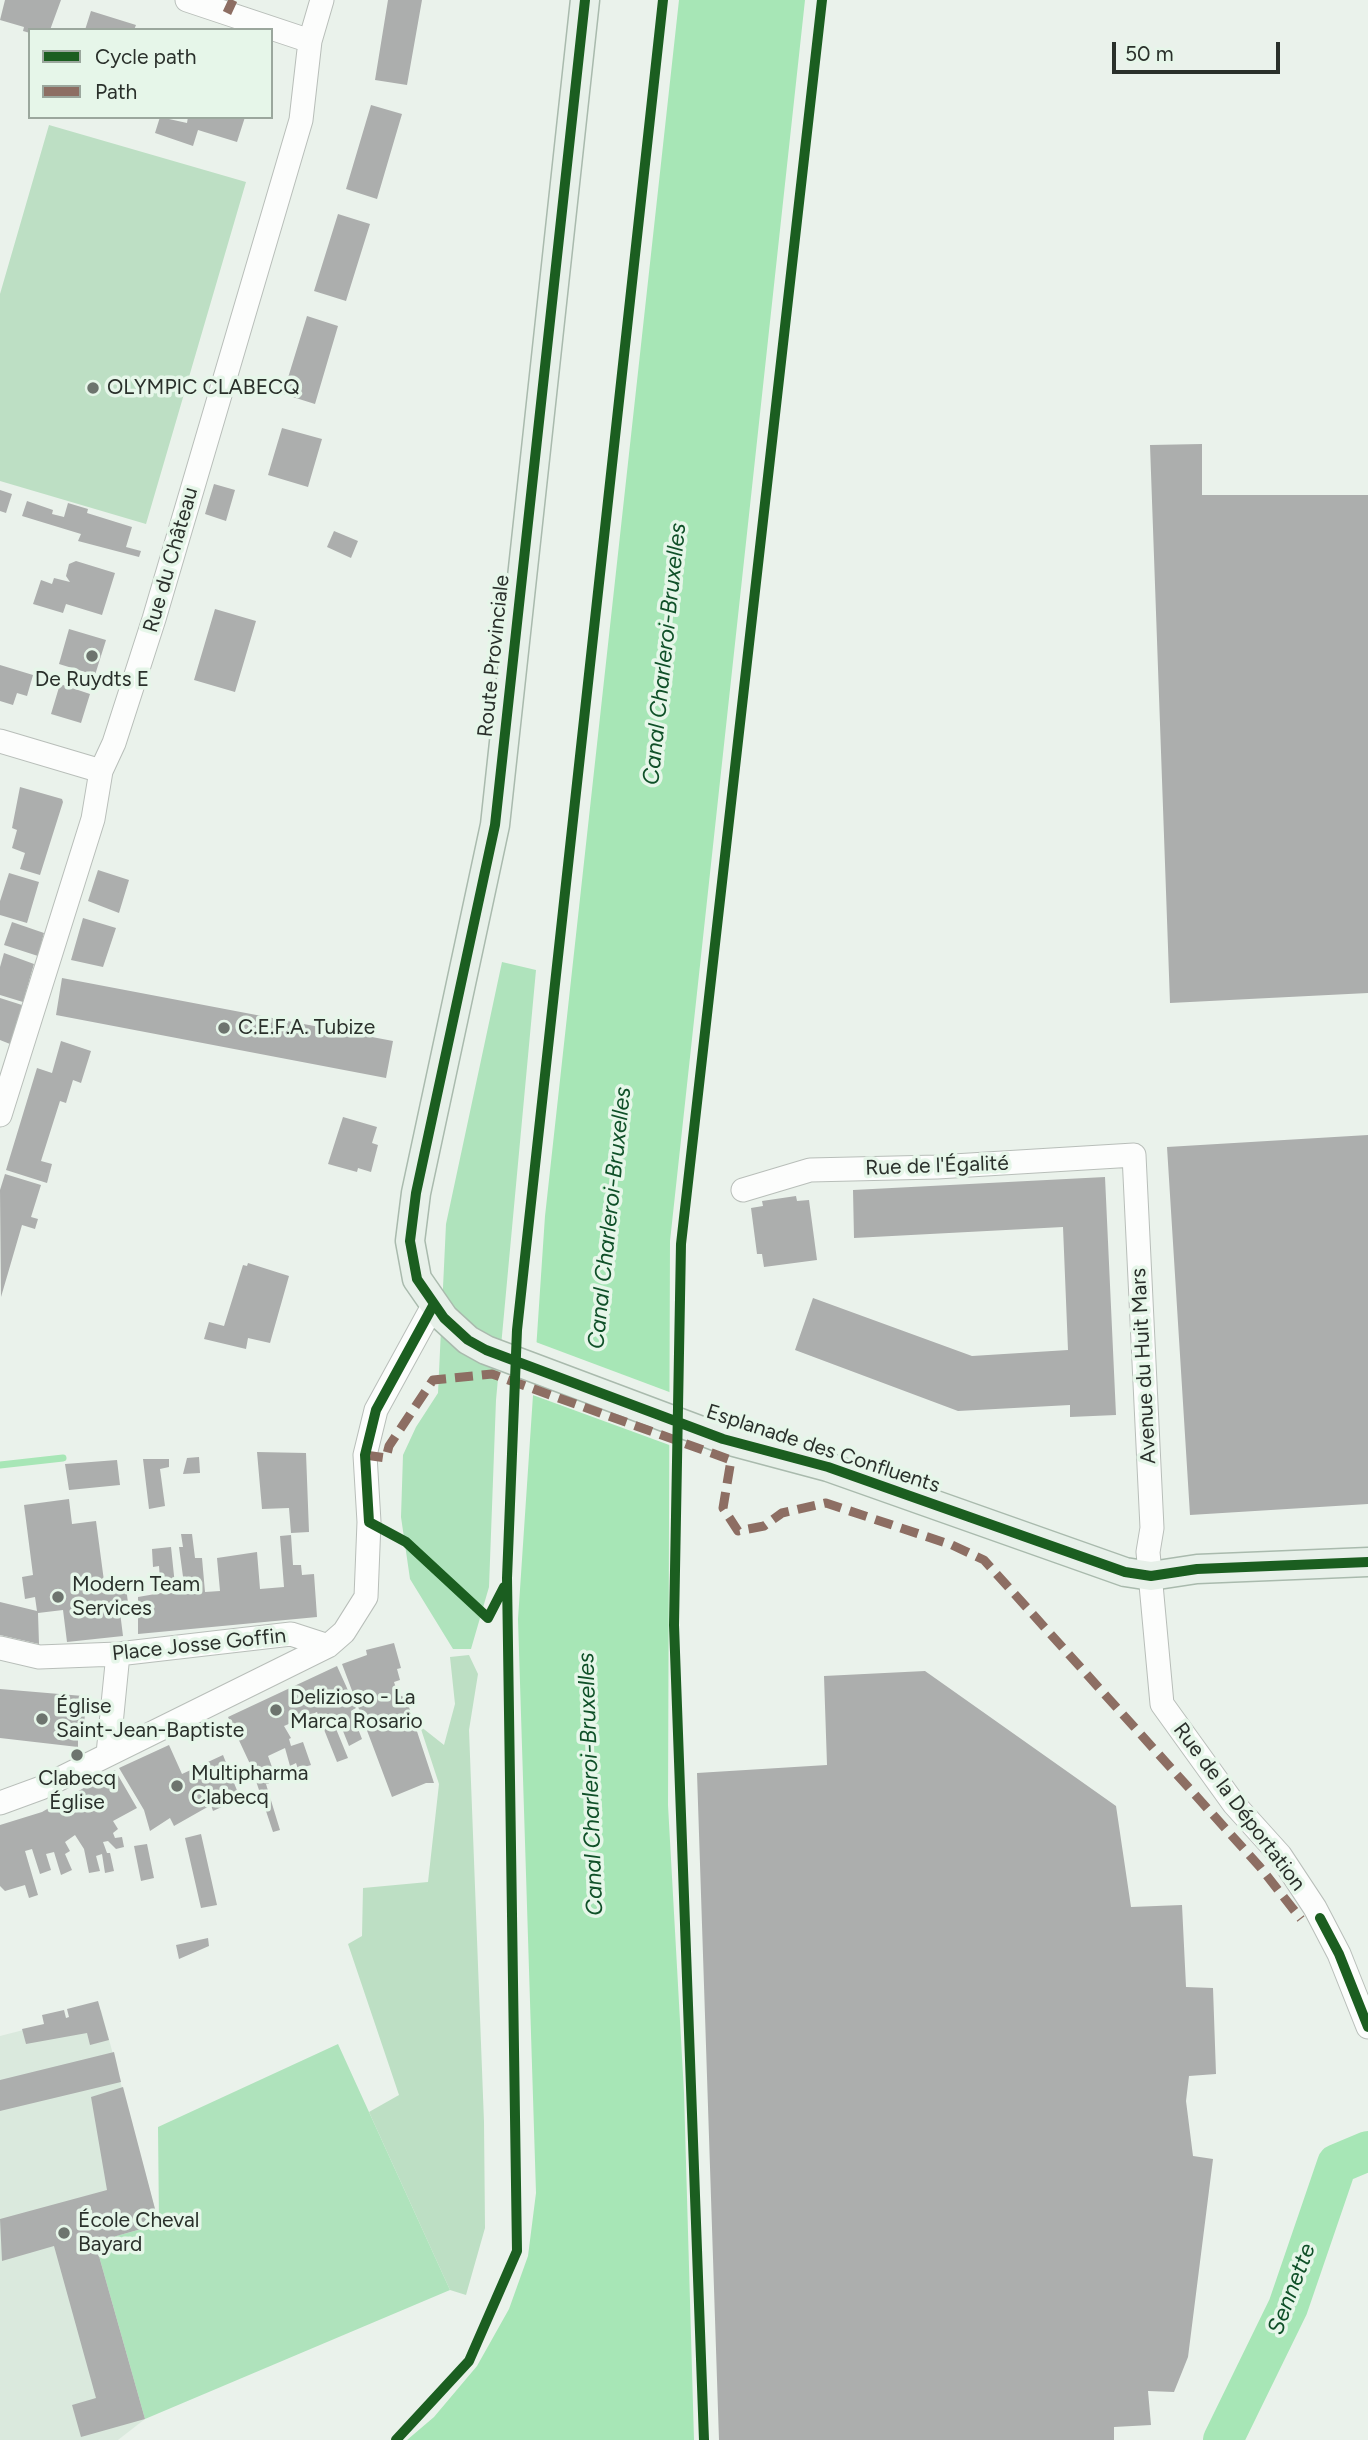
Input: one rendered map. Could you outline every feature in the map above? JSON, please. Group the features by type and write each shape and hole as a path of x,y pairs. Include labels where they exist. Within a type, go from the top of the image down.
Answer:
{"main road":[{"name":"Route Provinciale","path":"486,1350 452,1326 434,1304 417,1279 410,1241 416,1193 495,825 586,0"},
{"name":"Esplanade des Confluents","path":"486,1350 723,1439 828,1467 1125,1573 1151,1576 1197,1569 1368,1562"}],"street":[{"path":"187,0 271,28"},
{"name":"Rue du Château","path":"0,1115 93,819 101,771 114,743 154,619 301,120 310,41 323,0"},
{"path":"273,29 310,41"},
{"path":"0,741 101,771"},
{"name":"Rue de l'Égalité","path":"743,1189 810,1170 937,1167 1134,1155"},
{"name":"Avenue du Huit Mars","path":"1134,1155 1152,1528 1148,1552 1151,1576"},
{"path":"328,1646 351,1623 366,1597 369,1522 366,1455 376,1410 434,1304"},
{"name":"Rue de la Déportation","path":"1151,1576 1162,1704 1234,1804 1280,1856 1315,1908 1339,1954 1368,2027"},
{"name":"Place Josse Goffin","path":"0,1648 39,1657 118,1654 291,1634 328,1646"},
{"name":"Place Josse Goffin","path":"0,1803 41,1788 328,1646"},
{"path":"108,1754 118,1654"}],"shaded area":[{"name":"OLYMPIC CLABECQ","path":"49,125 246,182 146,524 0,481 0,294"},
{"path":"502,962 536,970 496,1400 489,1587 471,1649 453,1649 410,1579 401,1517 403,1455 416,1427 438,1393 446,1224"},
{"path":"469,1655 478,1674 469,1730 484,2122 485,2228 466,2295 450,2290 369,2112 399,2095 348,1944 362,1936 363,1888 428,1882 439,1784 420,1726 444,1745 455,1704 450,1657"},
{"name":"École Cheval Bayard","path":"101,2010 159,2224 95,2242 145,2419 118,2440 0,2440 0,2036"},
{"path":"338,2044 450,2290 145,2419 95,2242 159,2224 158,2127"}],"water":[{"name":"Canal Charleroi-Bruxelles","path":"679,0 805,0 670,1241 668,1805 684,2093 694,2440 407,2440 434,2417 477,2366 509,2309 528,2256 536,2193 518,1619 545,1216"}],"pier":[{"path":"533,1341 672,1393 672,1446 530,1394"}],"building":[{"path":"5,0 61,0 51,28 28,28 28,32 23,31 24,27 0,20"},
{"path":"388,0 422,0 407,85 375,80"},
{"path":"91,11 136,25 135,28 86,28"},
{"path":"371,105 402,114 377,199 346,189"},
{"path":"159,119 187,123 188,119 244,119 237,142 198,130 193,146 155,133"},
{"path":"338,214 370,224 346,301 314,291"},
{"path":"307,316 338,326 315,404 283,394"},
{"path":"282,428 322,439 308,487 268,475"},
{"path":"1202,444 1202,495 1368,495 1368,993 1170,1003 1150,445"},
{"path":"214,484 235,490 226,521 205,514"},
{"path":"0,490 12,494 6,513 0,511"},
{"path":"27,501 64,517 68,503 88,509 87,513 132,527 126,547 141,551 139,557 78,541 81,534 22,516"},
{"path":"334,531 358,541 351,558 327,547"},
{"path":"76,561 115,573 102,615 66,604 63,613 33,604 41,580 52,584 54,578 70,582 66,576 69,564"},
{"path":"215,609 256,621 235,692 194,680"},
{"path":"69,629 106,640 95,675 59,664"},
{"path":"0,665 33,675 27,696 17,693 13,705 0,701"},
{"path":"60,684 90,694 81,723 51,714"},
{"path":"20,787 62,799 63,802 40,875 20,869 25,853 12,848 17,830 12,828"},
{"path":"98,870 129,880 119,913 88,901"},
{"path":"9,873 39,882 27,923 0,915 0,901"},
{"path":"83,918 116,928 103,967 71,960"},
{"path":"12,922 44,933 38,956 4,945"},
{"path":"4,953 34,964 23,1002 0,995 0,967"},
{"name":"C.E.F.A. Tubize","path":"62,978 393,1041 386,1078 56,1015"},
{"path":"0,998 22,1005 10,1044 0,1040"},
{"path":"61,1041 91,1051 81,1083 73,1080 66,1103 60,1101 41,1161 52,1164 47,1183 6,1170 37,1068 52,1073"},
{"path":"343,1117 377,1127 372,1143 378,1145 371,1172 358,1168 357,1172 328,1164"},
{"path":"1368,1135 1368,1504 1190,1515 1167,1147"},
{"path":"5,1174 41,1185 31,1217 38,1219 35,1229 22,1225 1,1297 0,1190"},
{"path":"1105,1177 1116,1415 1070,1417 1070,1405 958,1411 795,1350 813,1298 972,1356 1068,1350 1063,1227 854,1238 853,1190"},
{"path":"796,1196 797,1201 809,1200 817,1260 764,1267 762,1254 757,1254 751,1208 763,1206 762,1201"},
{"path":"248,1263 289,1276 270,1343 248,1338 246,1349 204,1339 209,1322 224,1326 243,1265 247,1266"},
{"path":"257,1452 306,1453 309,1532 291,1533 289,1508 262,1509"},
{"path":"199,1457 200,1473 183,1474 187,1458"},
{"path":"143,1459 169,1459 169,1467 160,1469 165,1506 149,1509"},
{"path":"117,1460 120,1485 69,1490 65,1464"},
{"path":"69,1499 72,1524 96,1521 104,1581 125,1579 128,1603 119,1604 123,1636 67,1642 63,1610 38,1613 39,1644 0,1635 0,1602 37,1611 35,1597 25,1599 22,1577 33,1575 24,1505"},
{"path":"181,1534 192,1534 195,1558 202,1558 205,1592 220,1591 217,1558 257,1552 260,1589 284,1587 280,1536 291,1535 293,1565 301,1565 302,1575 314,1574 317,1617 138,1634 138,1597 161,1593 159,1566 153,1567 152,1549 171,1547 175,1585 184,1584 179,1547 183,1547"},
{"path":"394,1643 401,1668 397,1669 400,1680 394,1682 399,1697 405,1695 434,1783 426,1783 392,1797 342,1664 367,1655 366,1650"},
{"path":"337,1666 356,1708 351,1711 362,1739 349,1746 337,1716 332,1719 348,1758 337,1762 317,1712 284,1726 291,1738 291,1746 303,1742 311,1765 298,1769 296,1763 290,1766 285,1748 268,1756 272,1767 264,1771 269,1784 266,1784 280,1830 273,1832 251,1766 228,1717"},
{"path":"925,1671 1116,1806 1131,1907 1182,1905 1186,1987 1213,1988 1216,2074 1189,2076 1186,2101 1193,2156 1213,2159 1188,2357 1174,2392 1148,2391 1151,2425 1114,2427 1114,2440 719,2440 697,1773 827,1765 824,1676"},
{"name":"Église Saint-Jean-Baptiste","path":"0,1689 83,1696 81,1710 85,1715 83,1730 78,1734 78,1747 0,1738"},
{"path":"169,1745 182,1774 223,1755 238,1793 223,1800 226,1805 213,1811 211,1805 174,1826 170,1818 150,1831 144,1810 119,1768"},
{"path":"115,1770 137,1808 113,1821 118,1829 113,1833 115,1838 122,1837 124,1847 116,1849 108,1841 103,1842 107,1853 110,1853 114,1871 105,1873 102,1854 96,1856 100,1871 89,1873 84,1849 75,1835 65,1842 70,1851 65,1854 72,1870 61,1875 54,1852 46,1854 51,1870 40,1874 32,1849 25,1851 38,1895 29,1898 25,1885 5,1891 0,1886 0,1825 42,1812"},
{"path":"201,1834 217,1905 201,1908 185,1838"},
{"path":"147,1844 154,1878 141,1881 134,1846"},
{"path":"208,1938 209,1946 179,1959 176,1945"},
{"path":"98,2001 109,2040 90,2045 87,2033 26,2044 22,2029 44,2024 42,2015 64,2010 66,2018 69,2017 67,2009"},
{"path":"114,2052 121,2082 0,2111 0,2080"},
{"path":"123,2087 159,2224 95,2242 145,2419 81,2437 72,2405 96,2398 54,2246 2,2261 0,2219 107,2190 91,2097"}],"waterway":[{"path":"0,1465 63,1458"},
{"name":"Sennette","path":"1223,2440 1288,2307 1337,2164 1368,2151"}],"marked path":[{"path":"227,13 233,0"},
{"path":"365,1455 386,1458 389,1446 433,1380 492,1374 731,1460 723,1508 738,1531 764,1526 782,1513 826,1503 952,1545 984,1560 1260,1867 1301,1919"}],"cycle path":[{"path":"585,0 495,825 416,1193 410,1241 417,1279 444,1318 468,1340 486,1350 723,1439 828,1467 1125,1572 1151,1576 1197,1569 1368,1562"},
{"path":"396,2440 469,2361 517,2251 507,1578 517,1330 663,0"},
{"path":"704,2440 674,1625 681,1244 822,0"},
{"path":"434,1304 376,1410 365,1455 369,1522 406,1542 488,1618 504,1587"},
{"path":"1320,1918 1339,1954 1368,2027"}],"place":[{"name":"OLYMPIC CLABECQ","path":"93,388"},
{"name":"De Ruydts E","path":"92,656"},
{"name":"C.E.F.A. Tubize","path":"224,1028"},
{"name":"Modern Team Services","path":"58,1597"},
{"name":"Delizioso - La Marca Rosario","path":"276,1710"},
{"name":"Église Saint-Jean-Baptiste","path":"42,1719"},
{"name":"Clabecq Église","path":"77,1755"},
{"name":"Multipharma Clabecq","path":"177,1786"},
{"name":"École Cheval Bayard","path":"64,2233"}]}
